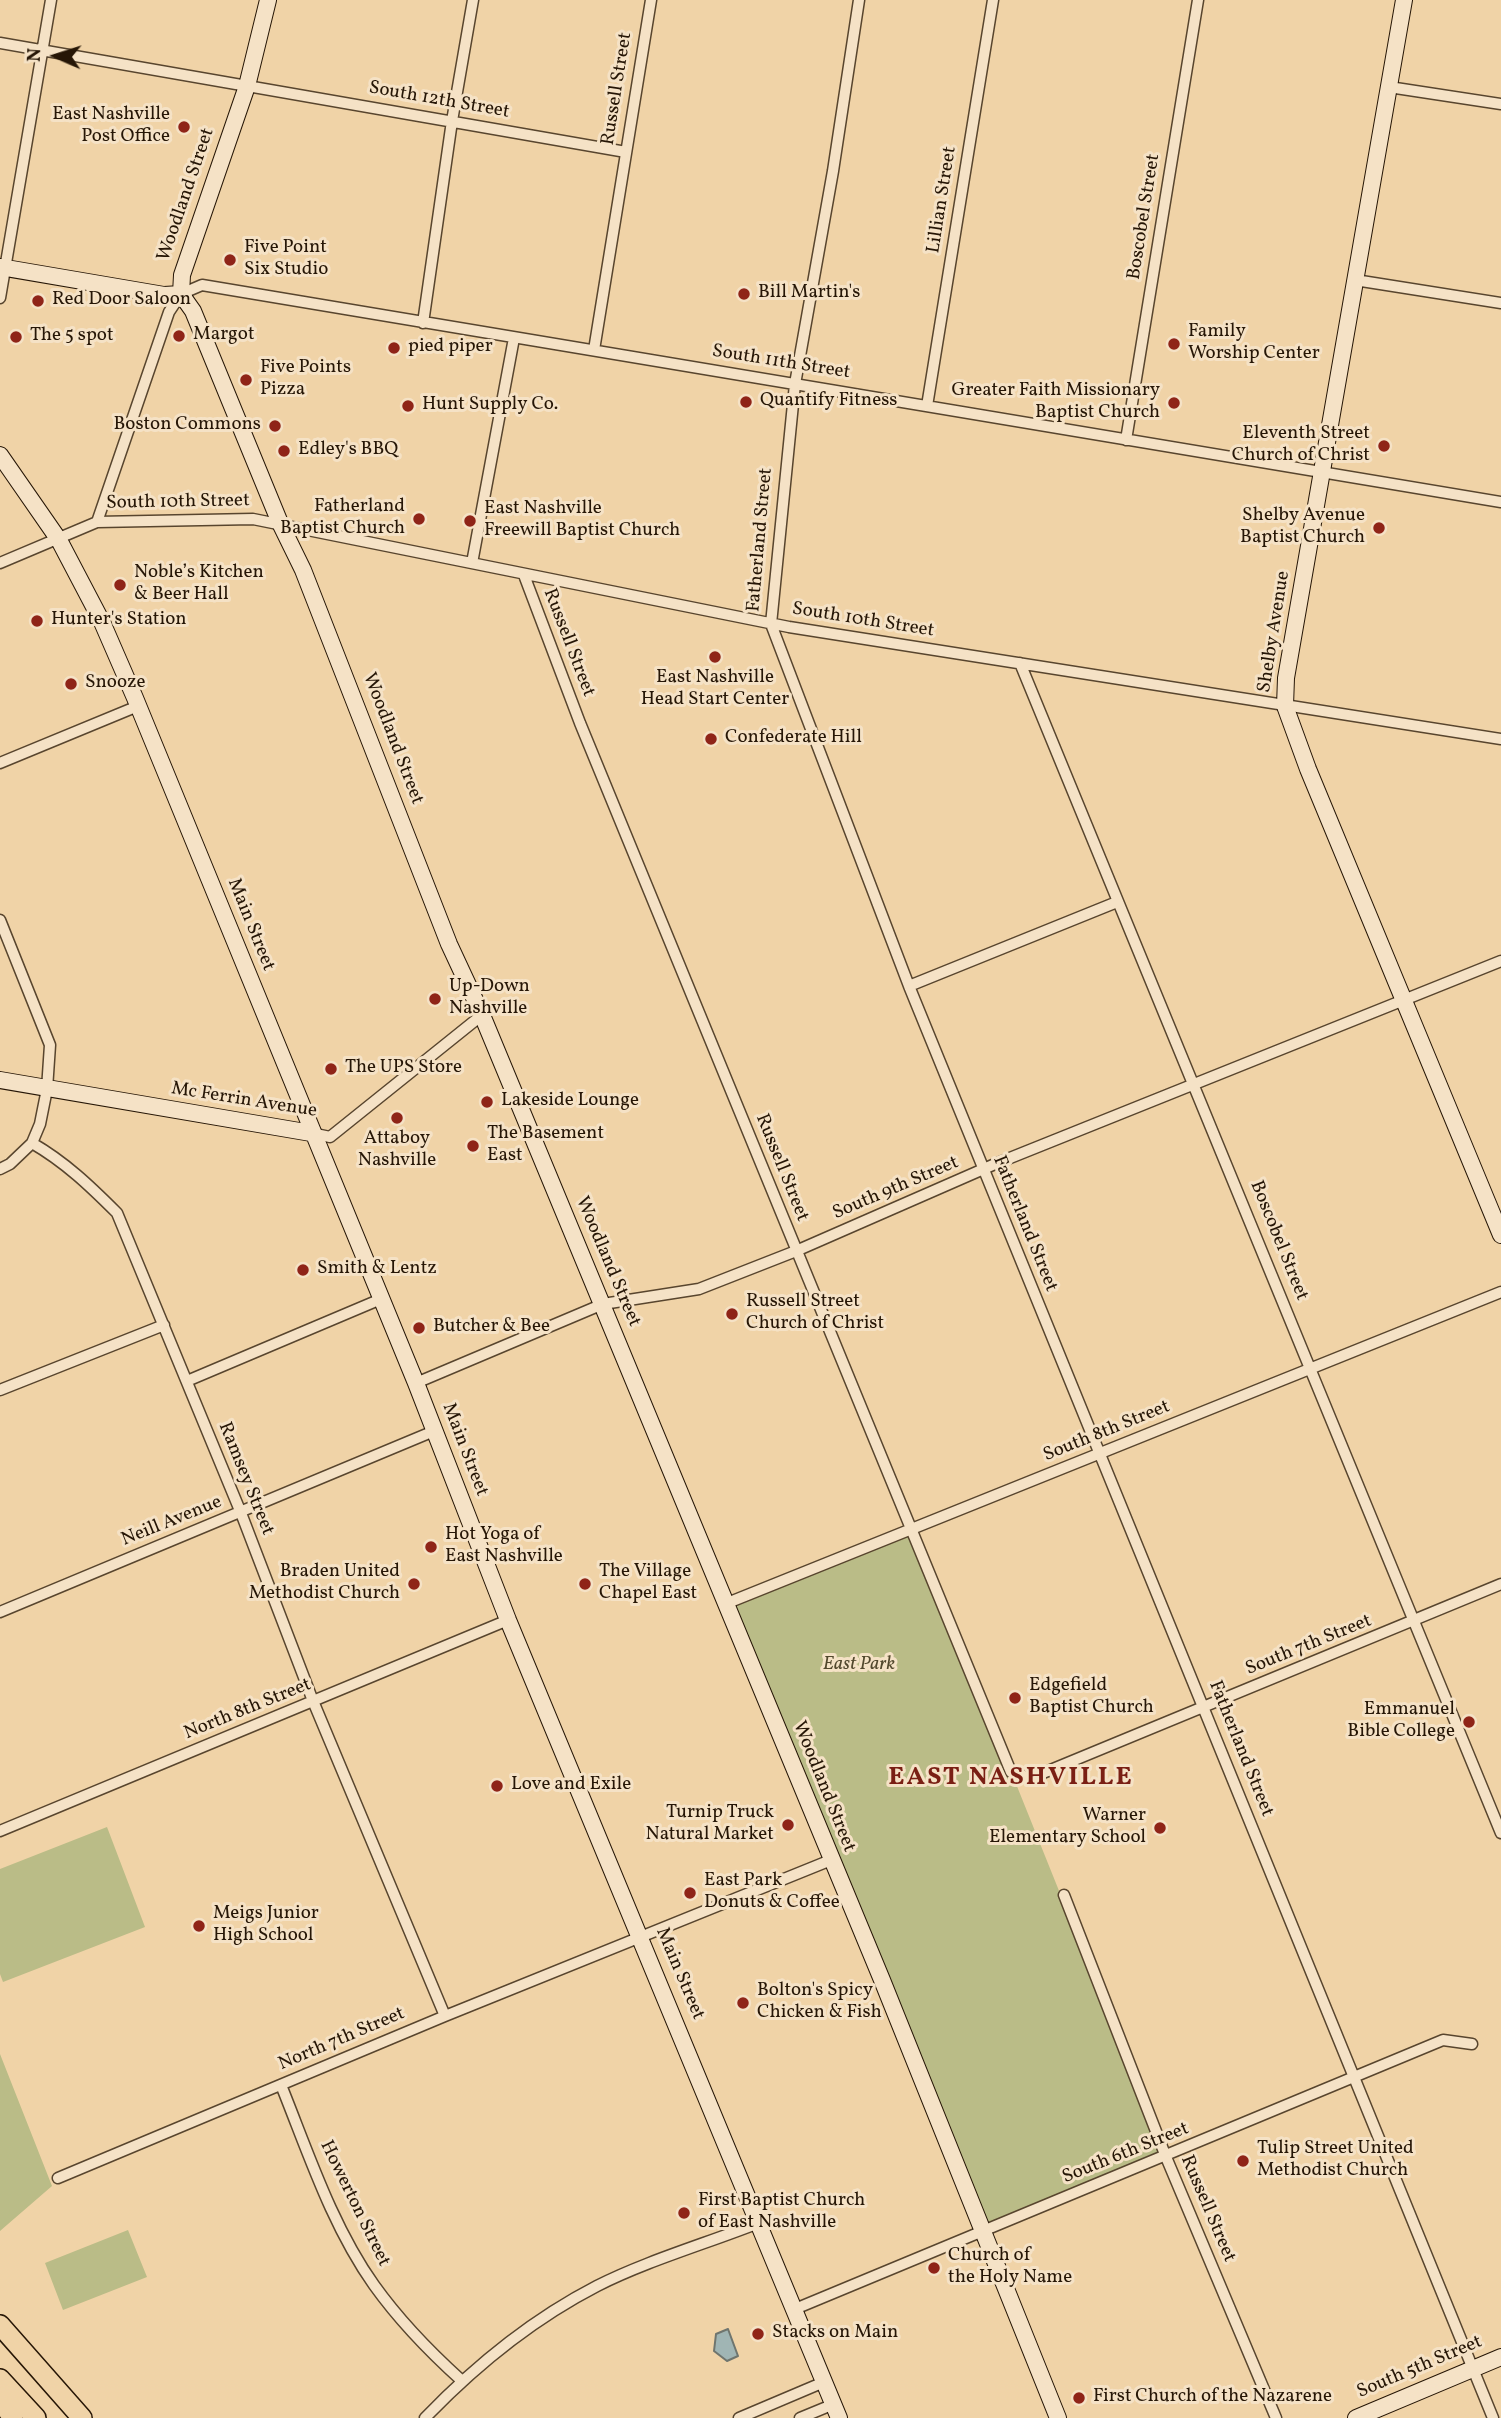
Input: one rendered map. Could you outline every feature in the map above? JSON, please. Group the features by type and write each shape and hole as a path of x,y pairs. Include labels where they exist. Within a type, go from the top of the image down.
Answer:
{"highway":[{"path":"0,2325 82,2418"},
{"path":"0,2379 36,2418"},
{"path":"0,2400 13,2418"}],"street":[{"path":"0,298 3,267 51,0"},
{"name":"Woodland Street","path":"268,0 247,86 182,275 181,294 193,311 280,523 303,570 449,944 482,1015 603,1304 1058,2418"},
{"path":"423,323 452,121 473,0"},
{"name":"Russell Street","path":"594,350 651,0"},
{"name":"Fatherland Street","path":"859,0 833,171 795,384 771,624 909,986 983,1171 1493,2418"},
{"name":"Lillian Street","path":"927,406 993,0"},
{"name":"Boscobel Street","path":"1126,440 1198,0"},
{"name":"Shelby Avenue","path":"1404,0 1286,678 1285,706 1308,769 1501,1236"},
{"name":"South 12th Street","path":"0,43 626,152"},
{"path":"1389,87 1501,104"},
{"path":"3,267 164,295 181,294"},
{"path":"1356,280 1501,303"},
{"name":"South 11th Street","path":"181,294 202,285 1501,502"},
{"path":"0,563 97,522 169,312 181,294"},
{"path":"472,563 514,338"},
{"name":"Main Street","path":"0,455 59,540 102,622 138,706 311,1133 416,1383 508,1620 761,2222 836,2411"},
{"name":"South 10th Street","path":"97,522 253,519 280,523 771,624 1501,739"},
{"name":"Russell Street","path":"524,575 580,723 796,1251 914,1530 1011,1772"},
{"name":"Boscobel Street","path":"1020,663 1501,1833"},
{"path":"0,763 138,706"},
{"path":"909,986 1117,902"},
{"path":"0,920 50,1045 47,1089 40,1124 32,1143 10,1164 0,1169"},
{"name":"South 9th Street","path":"416,1383 603,1304 699,1289 796,1251 995,1164 1501,961"},
{"name":"Mc Ferrin Avenue","path":"0,1080 330,1137 482,1015"},
{"name":"Ramsey Street","path":"32,1143 58,1158 85,1180 117,1213 241,1514 313,1702 445,2016"},
{"name":"South 8th Street","path":"725,1604 1501,1292"},
{"path":"187,1381 381,1299"},
{"path":"0,1390 164,1325"},
{"name":"Neill Avenue","path":"0,1612 241,1514 434,1431"},
{"name":"South 7th Street","path":"1011,1772 1031,1778 1501,1584"},
{"name":"North 8th Street","path":"0,1831 508,1620"},
{"path":"641,1938 831,1860"},
{"name":"Russell Street","path":"1064,1895 1166,2157 1276,2418"},
{"name":"North 7th Street","path":"58,2178 445,2016 641,1938"},
{"name":"South 6th Street","path":"795,2308 1166,2157 1443,2040 1472,2044"},
{"name":"Howerton Street","path":"281,2085 326,2193 374,2285 423,2343 461,2380"},
{"path":"425,2418 461,2380 523,2330 598,2285 761,2222"},
{"name":"South 5th Street","path":"1356,2418 1501,2357"},
{"path":"739,2418 824,2382"},
{"path":"800,2418 836,2411"}],"green space":[{"name":"East Park","path":"914,1530 1166,2157 981,2231 725,1604"},
{"path":"107,1827 145,1927 3,1982 0,1974 0,1869"},
{"path":"0,2054 52,2186 0,2231"},
{"path":"128,2230 147,2277 63,2310 45,2263"}],"shaded area":[{"path":"728,2329 738,2356 727,2361 714,2351 716,2334"}],"place":[{"name":"East Nashville Post Office","path":"184,127"},
{"name":"Five Point Six Studio","path":"230,260"},
{"name":"Bill Martin's","path":"744,294"},
{"name":"Red Door Saloon","path":"38,301"},
{"name":"Margot","path":"179,336"},
{"name":"The 5 spot","path":"16,337"},
{"name":"Family Worship Center","path":"1174,344"},
{"name":"pied piper","path":"394,348"},
{"name":"Five Points Pizza","path":"246,380"},
{"name":"Quantify Fitness","path":"746,402"},
{"name":"Greater Faith Missionary Baptist Church","path":"1174,403"},
{"name":"Hunt Supply Co.","path":"408,406"},
{"name":"Boston Commons","path":"275,426"},
{"name":"Eleventh Street Church of Christ","path":"1384,446"},
{"name":"Edley's BBQ","path":"284,451"},
{"name":"Fatherland Baptist Church","path":"419,519"},
{"name":"East Nashville Freewill Baptist Church","path":"470,521"},
{"name":"Shelby Avenue Baptist Church","path":"1379,528"},
{"name":"Noble’s Kitchen & Beer Hall","path":"120,585"},
{"name":"Hunter's Station","path":"37,621"},
{"name":"East Nashville Head Start Center","path":"715,657"},
{"name":"Snooze","path":"71,684"},
{"name":"Confederate Hill","path":"711,739"},
{"name":"Up-Down Nashville","path":"435,999"},
{"name":"The UPS Store","path":"331,1069"},
{"name":"Lakeside Lounge","path":"487,1102"},
{"name":"Attaboy Nashville","path":"397,1118"},
{"name":"The Basement East","path":"473,1146"},
{"name":"Smith & Lentz","path":"303,1270"},
{"name":"Russell Street Church of Christ","path":"732,1314"},
{"name":"Butcher & Bee","path":"419,1328"},
{"name":"Hot Yoga of East Nashville","path":"431,1547"},
{"name":"Braden United Methodist Church","path":"414,1584"},
{"name":"The Village Chapel East","path":"585,1584"},
{"name":"Edgefield Baptist Church","path":"1015,1698"},
{"name":"Emmanuel Bible College","path":"1469,1722"},
{"name":"Love and Exile","path":"497,1786"},
{"name":"Turnip Truck Natural Market","path":"788,1825"},
{"name":"Warner Elementary School","path":"1160,1828"},
{"name":"East Park Donuts & Coffee","path":"690,1893"},
{"name":"Meigs Junior High School","path":"199,1926"},
{"name":"Bolton's Spicy Chicken & Fish","path":"743,2003"},
{"name":"Tulip Street United Methodist Church","path":"1243,2161"},
{"name":"First Baptist Church of East Nashville","path":"684,2213"},
{"name":"Church of the Holy Name","path":"934,2268"},
{"name":"Stacks on Main","path":"758,2334"},
{"name":"First Church of the Nazarene","path":"1079,2398"}],"district":[{"name":"EAST NASHVILLE","path":"1011,1779"}]}
